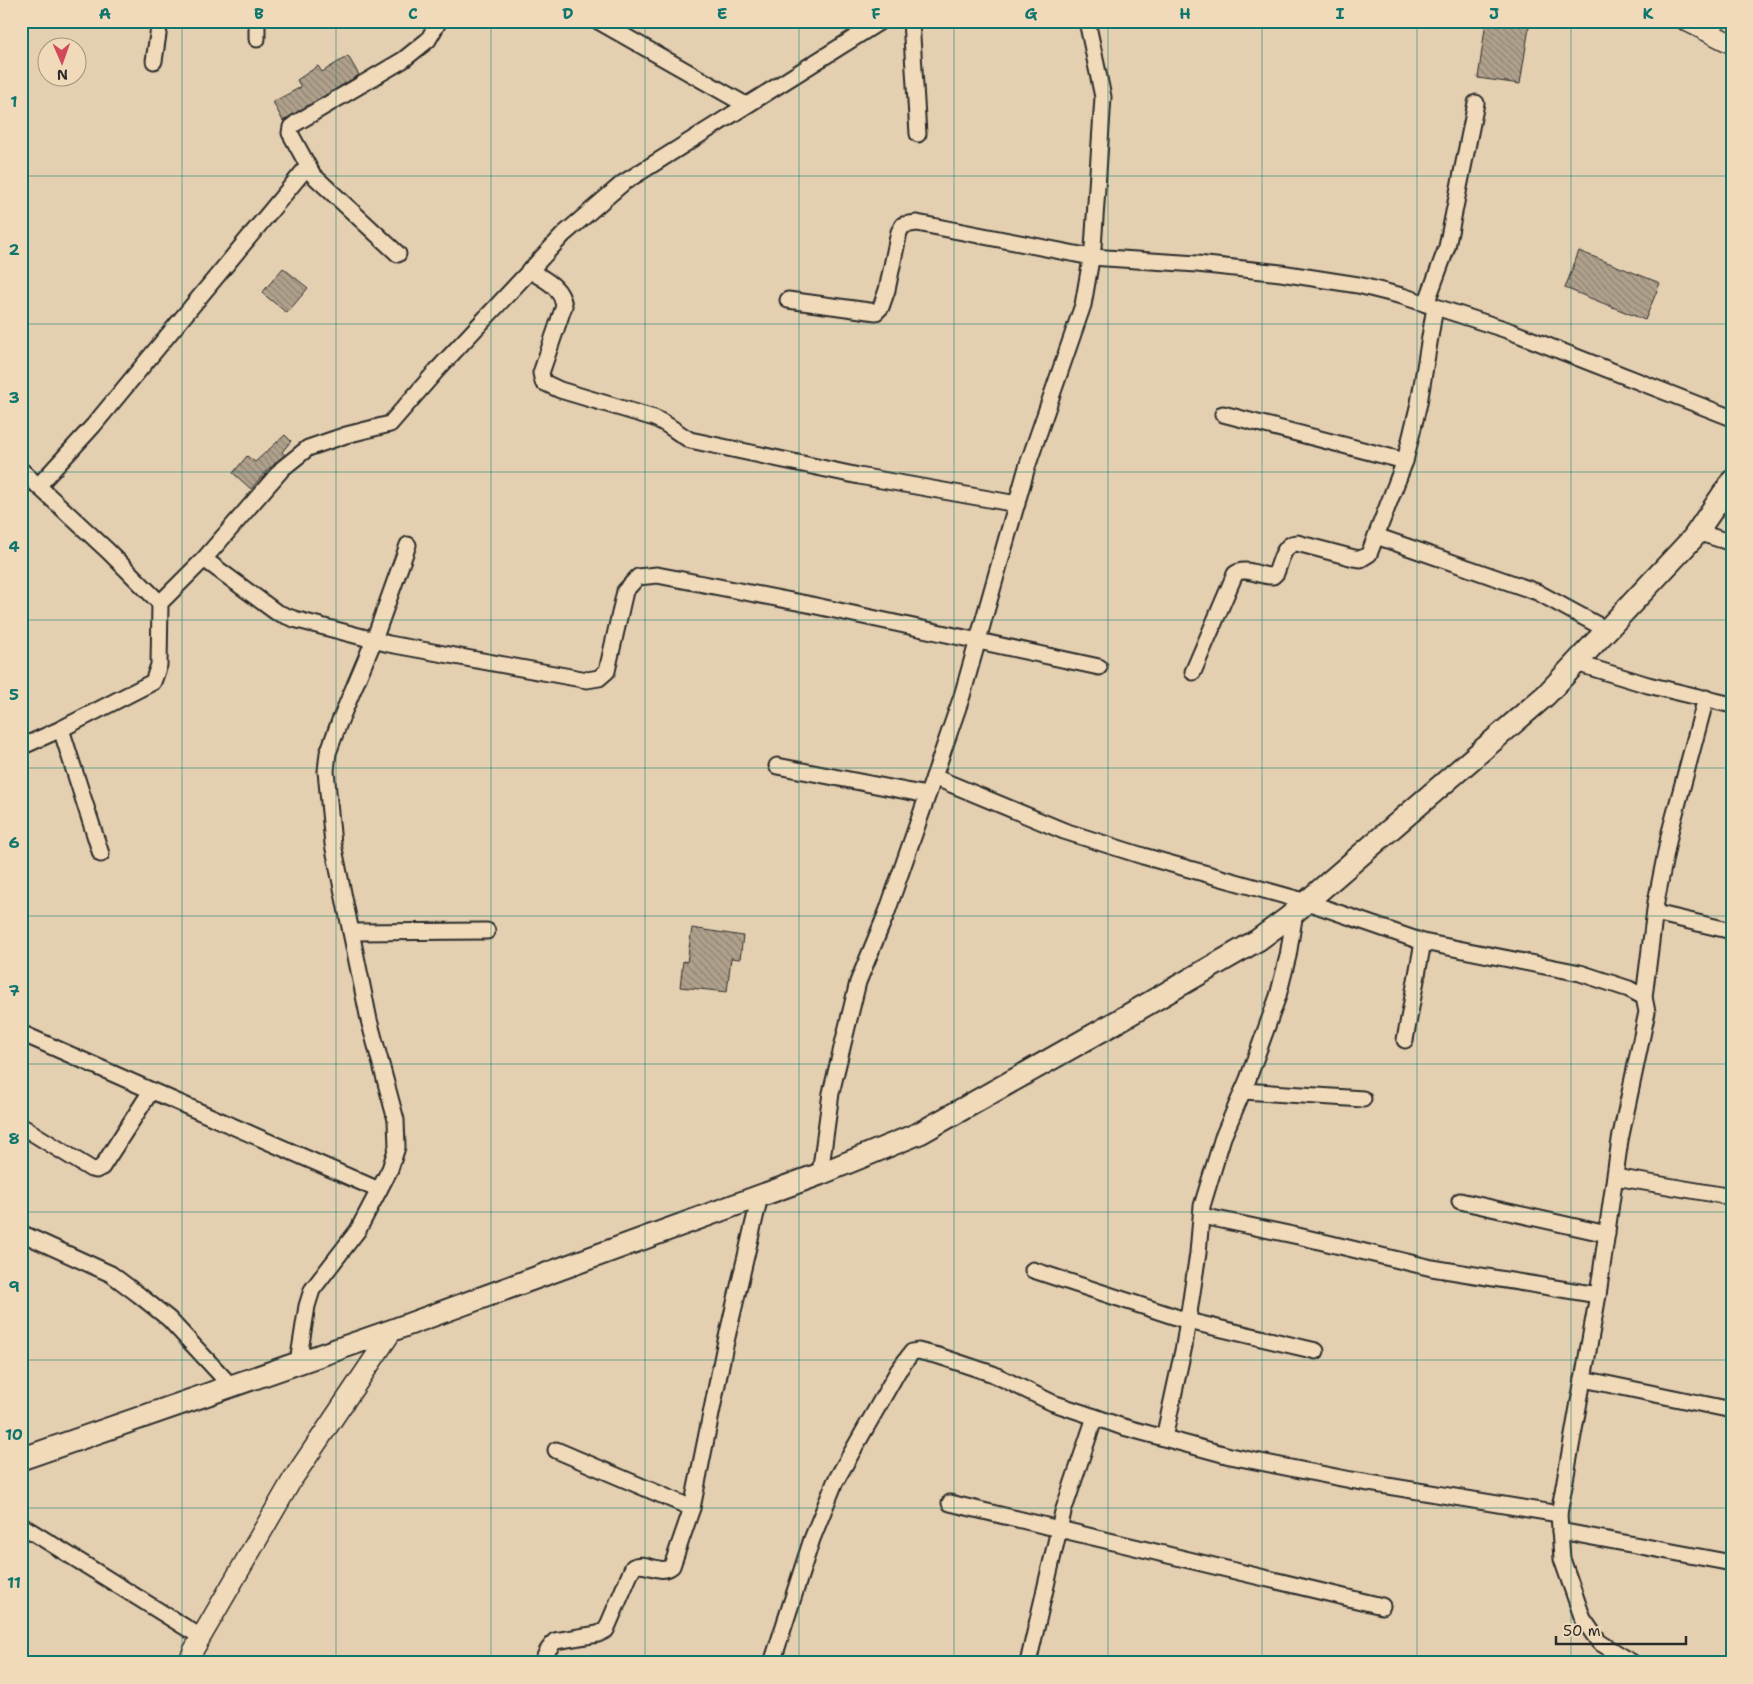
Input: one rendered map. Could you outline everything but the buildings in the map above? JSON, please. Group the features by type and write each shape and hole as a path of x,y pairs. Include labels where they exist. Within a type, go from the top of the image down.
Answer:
{"main road":[{"path":"21,1459 393,1330 820,1174 920,1133 1106,1028 1249,944 1301,907 1546,695 1697,532 1732,481"}],"street":[{"path":"154,61 160,21"},
{"path":"257,21 257,39"},
{"path":"398,254 313,175 290,133 291,127 403,60 428,40 439,21"},
{"path":"598,21 746,105"},
{"path":"21,747 61,729 153,682 159,665 160,603 204,559 283,468 308,448 346,435 390,424 529,270 564,234 623,183 881,21"},
{"path":"911,21 918,134"},
{"path":"820,1174 831,1093 858,982 887,912 962,696 1028,467 1083,305 1091,257 1103,97 1087,21"},
{"path":"1686,21 1714,27 1732,44"},
{"path":"1193,672 1235,574 1244,571 1267,577 1273,576 1287,546 1297,543 1361,559 1369,554 1405,461 1419,403 1431,305 1447,248 1476,103"},
{"path":"38,486 93,426 307,167"},
{"path":"788,300 876,312 881,307 887,290 899,232 903,225 917,223 1091,257 1197,264 1281,273 1358,285 1431,305 1507,330 1732,418"},
{"path":"529,270 557,289 562,296 564,306 541,373 543,382 560,390 654,418 664,422 677,433 690,440 859,476 1017,504"},
{"path":"1223,414 1405,461"},
{"path":"21,470 108,551 160,603"},
{"path":"1697,532 1732,543"},
{"path":"1376,536 1537,592 1607,630"},
{"path":"298,1363 307,1306 312,1290 358,1230 390,1169 397,1147 396,1120 369,1020 333,844 326,771 328,753 374,640 408,545"},
{"path":"204,559 276,612 294,619 374,640 587,680 599,678 606,670 625,591 638,577 657,575 807,604 1099,667"},
{"path":"1576,663 1648,685 1732,705"},
{"path":"1632,1663 1599,1642 1582,1619 1562,1559 1559,1514 1598,1295 1620,1140 1646,1012 1644,997 1654,913 1670,832 1706,698"},
{"path":"61,729 101,854"},
{"path":"777,766 928,794"},
{"path":"934,777 1064,831 1301,907 1423,942 1580,973 1629,989 1644,997"},
{"path":"1164,1438 1188,1321 1198,1253 1202,1206 1223,1136 1278,996 1301,907"},
{"path":"1654,913 1732,931"},
{"path":"351,932 486,930"},
{"path":"1406,1040 1423,942"},
{"path":"21,1033 379,1190"},
{"path":"21,1126 91,1170 96,1170 102,1167 151,1091"},
{"path":"1242,1091 1363,1099"},
{"path":"1615,1178 1732,1197"},
{"path":"542,1663 548,1650 555,1642 598,1634 606,1630 633,1568 642,1565 664,1570 672,1566 692,1508 724,1350 760,1196"},
{"path":"1460,1201 1607,1234"},
{"path":"1202,1216 1298,1236 1432,1268 1598,1295"},
{"path":"21,1233 111,1274 140,1295 169,1319 232,1386"},
{"path":"1033,1270 1188,1321 1316,1351"},
{"path":"188,1663 201,1636 292,1480 393,1330"},
{"path":"772,1663 812,1538 835,1482 898,1371 912,1352 918,1351 939,1356 993,1374 1053,1403 1095,1417 1230,1456 1351,1480 1559,1514"},
{"path":"1583,1379 1732,1410"},
{"path":"1028,1663 1063,1512 1095,1417"},
{"path":"556,1450 692,1508"},
{"path":"950,1503 1382,1606"},
{"path":"21,1525 201,1636"},
{"path":"1560,1531 1732,1563"}]}
